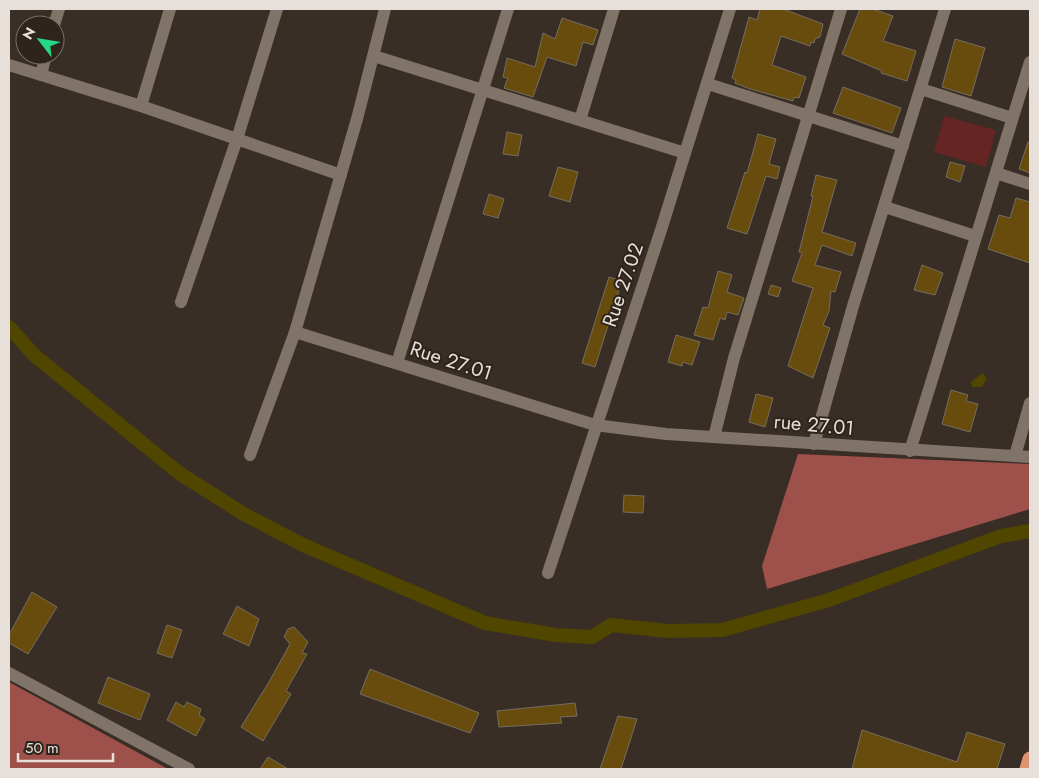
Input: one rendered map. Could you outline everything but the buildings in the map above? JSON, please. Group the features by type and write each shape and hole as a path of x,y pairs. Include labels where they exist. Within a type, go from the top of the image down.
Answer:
{"highway":[{"path":"1027,769 1030,759"}],"street":[{"path":"141,106 170,9"},
{"path":"181,302 237,139 277,9"},
{"path":"250,455 294,332 341,175 385,9"},
{"path":"397,363 508,9"},
{"path":"580,120 614,9"},
{"name":"Rue 27.02","path":"548,573 708,84 730,9"},
{"path":"714,437 734,358 841,9"},
{"path":"814,444 845,331 945,9"},
{"path":"374,56 685,153"},
{"path":"910,451 1030,62"},
{"path":"40,75 43,65"},
{"path":"9,66 141,106 341,175"},
{"path":"708,84 904,146"},
{"path":"921,89 1012,118"},
{"path":"996,173 1030,184"},
{"path":"885,207 975,236"},
{"name":"Rue 27.01","path":"294,332 595,425"},
{"path":"1015,456 1030,403"},
{"name":"rue 27.01","path":"595,425 658,434 1030,457"},
{"path":"9,673 189,769"}],"shaded area":[{"path":"944,116 996,130 986,167 934,152"},
{"path":"982,373 987,378 982,387 972,387 971,382"},
{"path":"798,454 1030,464 1030,509 767,589 762,566"},
{"path":"9,682 168,769 9,769"}],"waterway":[{"path":"9,327 34,355 179,473 242,513 303,545 485,623 556,635 592,637 611,625 668,631 722,630 829,600 1001,536 1030,531"}]}
